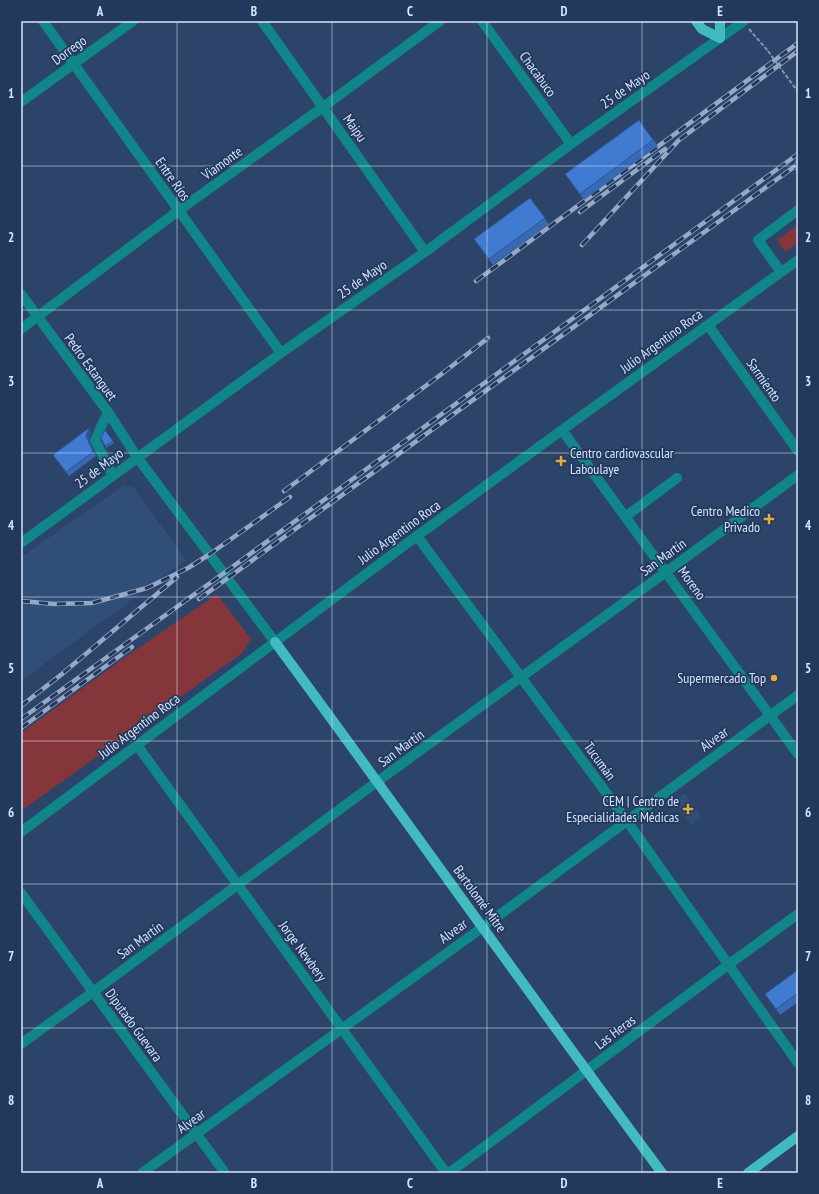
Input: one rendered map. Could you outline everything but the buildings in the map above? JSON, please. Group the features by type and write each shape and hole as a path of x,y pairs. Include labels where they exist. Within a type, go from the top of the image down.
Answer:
{"main road":[{"path":"696,21 702,29 720,38 720,21"},
{"name":"Bartolomé Mitre","path":"275,642 378,781 586,1071 662,1173"},
{"path":"748,1173 798,1136"}],"street":[{"name":"Entre Ríos","path":"43,21 281,353"},
{"name":"Dorrego","path":"21,102 133,21"},
{"name":"Maipu","path":"262,21 425,252"},
{"name":"Viamonte","path":"21,329 178,211 440,21"},
{"name":"Chacabuco","path":"482,21 571,144"},
{"name":"25 de Mayo","path":"21,543 281,353 425,252 571,144 744,21"},
{"path":"781,272 758,240 798,210"},
{"name":"Julio Argentino Roca","path":"21,832 417,536 798,260"},
{"name":"Pedro Estanguet","path":"21,294 108,412 137,457 275,642"},
{"name":"Sarmiento","path":"708,325 798,452"},
{"path":"108,412 95,440 113,476"},
{"name":"Moreno","path":"562,430 798,754"},
{"name":"San Martín","path":"21,1044 238,886 378,781 522,678 798,475"},
{"path":"625,517 677,478"},
{"name":"Tucumán","path":"417,536 627,821 798,1063"},
{"name":"Alvear","path":"142,1173 483,927 798,694"},
{"name":"Jorge Newbery","path":"137,745 446,1173"},
{"name":"Diputado Guevara","path":"21,893 224,1173"},
{"name":"Las Heras","path":"449,1173 798,914"}],"path":[{"path":"744,21 798,92"}],"shaded area":[{"path":"798,225 798,243 785,252 777,240"},
{"path":"124,485 134,488 186,560 21,681 21,557"},
{"path":"217,594 251,639 242,653 21,811 21,733 124,658"},
{"name":"CEM | Centro de Especialidades Médicas","path":"685,793 702,818 691,825 674,801"}],"railway":[{"path":"476,281 798,43"},
{"path":"582,245 679,140 798,51"},
{"path":"580,212 665,149"},
{"path":"21,719 224,573 798,154"},
{"path":"199,599 798,164"},
{"path":"284,491 488,338"},
{"path":"21,601 54,604 92,603 147,588 188,568 290,497"},
{"path":"21,706 62,674 177,577"},
{"path":"21,728 132,647"}],"place":[{"name":"Centro cardiovascular Laboulaye","path":"561,461"},
{"name":"Centro Medico Privado","path":"769,519"},
{"name":"Supermercado Top","path":"774,678"},
{"name":"CEM | Centro de Especialidades Médicas","path":"688,809"}]}
